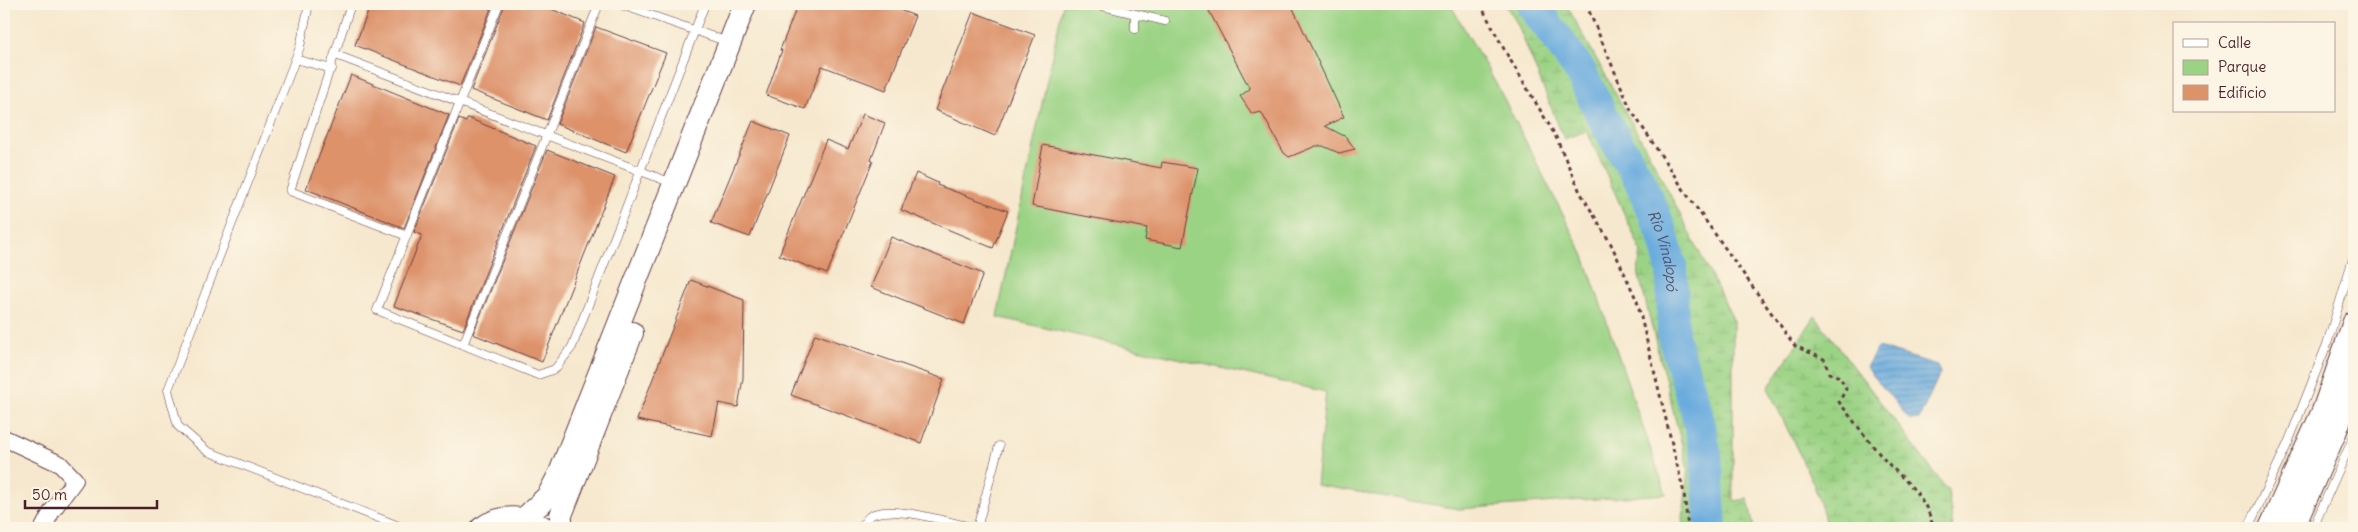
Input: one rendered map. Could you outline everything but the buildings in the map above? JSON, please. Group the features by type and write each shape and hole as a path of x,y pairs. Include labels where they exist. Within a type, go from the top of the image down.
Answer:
{"main road":[{"path":"524,519 548,496 560,473 745,4"},
{"path":"561,528 561,515 760,4"},
{"path":"2270,528 2323,411 2354,322"},
{"path":"2292,528 2335,433 2354,382"},
{"path":"482,528 498,520 524,519 544,528"}],"street":[{"path":"4,438 60,464 75,480 52,511 43,528"}],"lane":[{"path":"310,4 295,59 168,390 178,426 207,452 404,528"},
{"path":"351,4 332,69 290,191 407,236"},
{"path":"499,4 377,310 538,374 555,369 572,347 705,4"},
{"path":"463,345 599,4"},
{"path":"619,4 730,43"},
{"path":"1094,4 1165,21"},
{"path":"1135,14 1135,30"},
{"path":"336,55 674,184"},
{"path":"295,59 332,69"},
{"path":"2248,528 2288,443 2327,344 2354,255"},
{"path":"2313,528 2354,436"},
{"path":"860,528 870,516 885,511 924,516 976,528 999,446"}],"path":[{"path":"1480,4 1505,51 1555,134 1580,192 1611,244 1637,301 1684,493 1688,528"},
{"path":"1586,4 1631,110 1695,206 1795,346 1824,359 1829,373 1840,377 1846,389 1839,402 1883,458 1915,489 1932,520 1933,528"}],"green space":[{"path":"1063,4 1450,4 1499,89 1584,256 1666,494 1459,509 1316,485 1326,392 997,317"},
{"path":"1505,4 1566,4 1654,163 1733,319 1733,501 1748,499 1754,528 1682,528 1688,469 1638,272 1641,251 1587,131 1564,139 1517,23"},
{"path":"1815,316 1948,491 1953,528 1828,528 1814,485 1768,388"}],"water":[{"path":"1878,347 1937,365 1940,373 1919,419 1910,420 1866,367"}],"waterway":[{"name":"Río Vinalopó","path":"1532,4 1579,69 1608,127 1639,179 1662,232 1672,270 1673,336 1697,413 1706,455 1711,528"}]}
